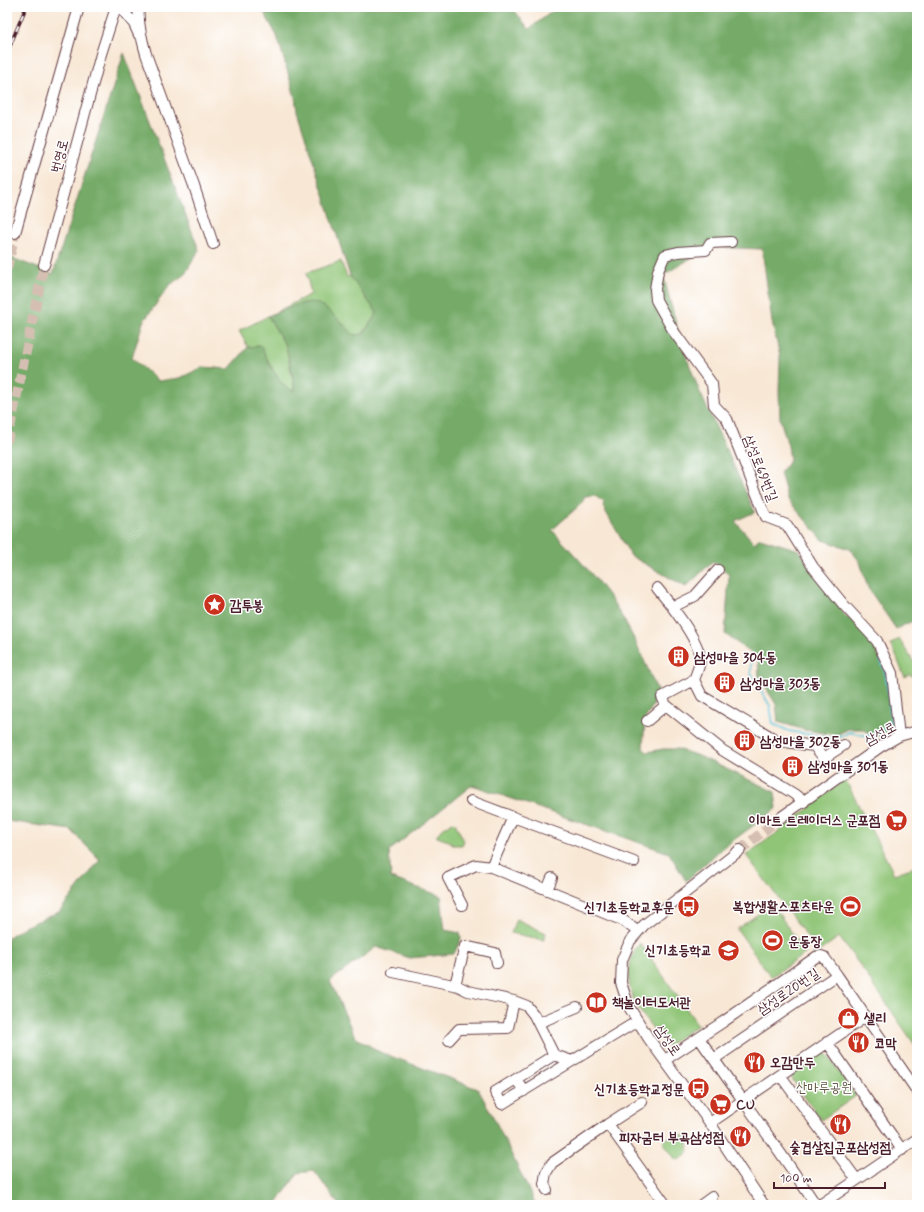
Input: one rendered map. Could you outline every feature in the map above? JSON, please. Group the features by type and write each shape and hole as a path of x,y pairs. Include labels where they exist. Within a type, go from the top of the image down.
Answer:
{"street":[{"name":"번영로","path":"15,233 73,23 79,7"},
{"name":"번영로","path":"44,265 101,54 116,7"},
{"path":"120,7 134,24 143,43 213,244"},
{"path":"138,7 143,43"},
{"name":"삼성로69번길","path":"731,242 710,243 706,250 678,252 665,255 658,271 655,289 656,300 674,332 712,384 714,405 727,419 766,517 787,525 813,567 842,604 877,641 892,673 899,736"},
{"path":"673,607 695,596 718,570"},
{"path":"647,721 664,701 694,680 700,659 695,642 673,607 657,588"},
{"path":"694,680 702,696 778,741 814,746 824,758 844,745"},
{"path":"664,701 722,750 794,794 804,802"},
{"name":"삼성로","path":"780,818 880,747 899,736 917,732"},
{"path":"471,801 634,862"},
{"path":"491,867 513,817"},
{"name":"삼성로","path":"740,850 644,925 630,941 622,960 621,983 629,1007 638,1021 710,1123 764,1205"},
{"path":"462,906 448,878 476,865 491,867 624,921 638,932"},
{"path":"547,890 552,878"},
{"path":"455,985 465,946 495,953 497,963"},
{"path":"665,1060 819,956 824,957 837,975"},
{"path":"394,972 455,985 468,991 514,1001 527,1006 534,1015 554,1055 572,1061"},
{"name":"삼성로20번길","path":"714,1059 837,975 917,1091"},
{"path":"449,1040 459,1029 508,1028 514,1001"},
{"path":"538,1023 577,1007"},
{"path":"710,1123 865,1017"},
{"path":"554,1055 495,1092 502,1104 638,1021"},
{"path":"699,1038 816,1205"},
{"path":"827,1042 902,1150"},
{"path":"780,1075 857,1180"},
{"path":"516,1079 524,1091"},
{"path":"547,1190 544,1184 546,1173 552,1163 642,1102"},
{"path":"608,1124 666,1205"},
{"path":"820,1205 917,1139"},
{"path":"701,1205 712,1197"}],"green space":[{"path":"261,7 512,7 529,29 558,7 917,7 917,619 896,629 868,588 860,562 850,549 823,540 788,500 780,473 790,460 788,446 780,419 780,356 772,322 762,249 710,247 663,275 683,348 699,390 755,512 735,521 754,543 760,538 799,550 844,614 869,636 891,682 895,722 890,731 876,738 862,729 848,729 836,735 805,730 778,722 776,704 759,677 758,658 725,634 729,575 713,561 686,587 631,556 603,507 604,502 595,496 585,497 581,504 552,530 589,571 614,603 646,664 659,695 645,719 643,748 647,752 663,749 677,749 699,756 775,792 777,808 719,851 686,881 669,853 472,785 389,851 391,878 441,896 445,930 460,933 461,939 454,954 410,958 376,947 330,981 355,1037 380,1052 478,1089 496,1122 536,1205 339,1205 314,1171 298,1173 276,1205 7,1205 7,938 24,927 59,912 100,860 71,830 7,821 7,256 53,274 124,53 199,250 185,274 170,285 143,322 132,358 158,381 180,378 203,367 229,369 248,347 261,346 279,379 289,389 295,391 286,346 268,316 292,306 311,302 320,305 331,312 354,335 363,334 377,313 350,276 297,111 295,97 277,36"},
{"path":"341,261 347,277 350,276 377,313 363,334 354,335 331,312 268,316 311,294 306,273"},
{"path":"268,316 286,346 295,391 289,390 279,380 270,366 261,346 248,347 239,331"},
{"path":"899,639 917,667 917,673 912,676 909,674 905,677 890,645"},
{"name":"복합생활스포츠타운","path":"845,779 894,874 917,866 917,1048 839,937 813,956 815,947 746,855 789,824"},
{"path":"453,822 455,823 464,841 462,845 452,845 451,842 437,837 437,834"},
{"name":"운동장","path":"772,904 806,953 771,977 737,929"},
{"path":"516,919 546,933 544,940 511,933"},
{"path":"640,943 698,1025 667,1046 639,1009 630,988 629,977 632,957"},
{"name":"산마루공원","path":"822,1052 826,1053 856,1096 821,1120 792,1079 792,1073"},
{"path":"675,1133 684,1136 689,1147 687,1154 684,1157 676,1160 663,1142"}],"waterway":[{"path":"751,658 751,673 770,706 773,724 789,731 830,738 840,737 849,732 868,736 880,733 891,720 886,676 881,660"}],"tunnel":[{"path":"7,269 15,233"},
{"path":"7,442 44,265"},
{"path":"740,850 780,818"}],"railway":[{"path":"7,53 26,7"}],"place":[{"name":"감투봉","path":"214,605"},
{"name":"삼성마을 304동","path":"679,657"},
{"name":"삼성마을 303동","path":"724,683"},
{"name":"삼성마을 302동","path":"745,741"},
{"name":"삼성마을 301동","path":"792,766"},
{"name":"이마트 트레이더스 군포점","path":"896,820"},
{"name":"복합생활스포츠타운","path":"850,906"},
{"name":"신기초등학교후문","path":"689,907"},
{"name":"운동장","path":"772,941"},
{"name":"신기초등학교","path":"728,950"},
{"name":"책놀이터도서관","path":"597,1002"},
{"name":"샐리","path":"848,1018"},
{"name":"코막","path":"859,1043"},
{"name":"오감만두","path":"755,1062"},
{"name":"신기초등학교정문","path":"699,1089"},
{"name":"CU","path":"721,1104"},
{"name":"숯겹살집군포삼성점","path":"840,1125"},
{"name":"피자굼터 부곡삼성점","path":"740,1137"}]}
